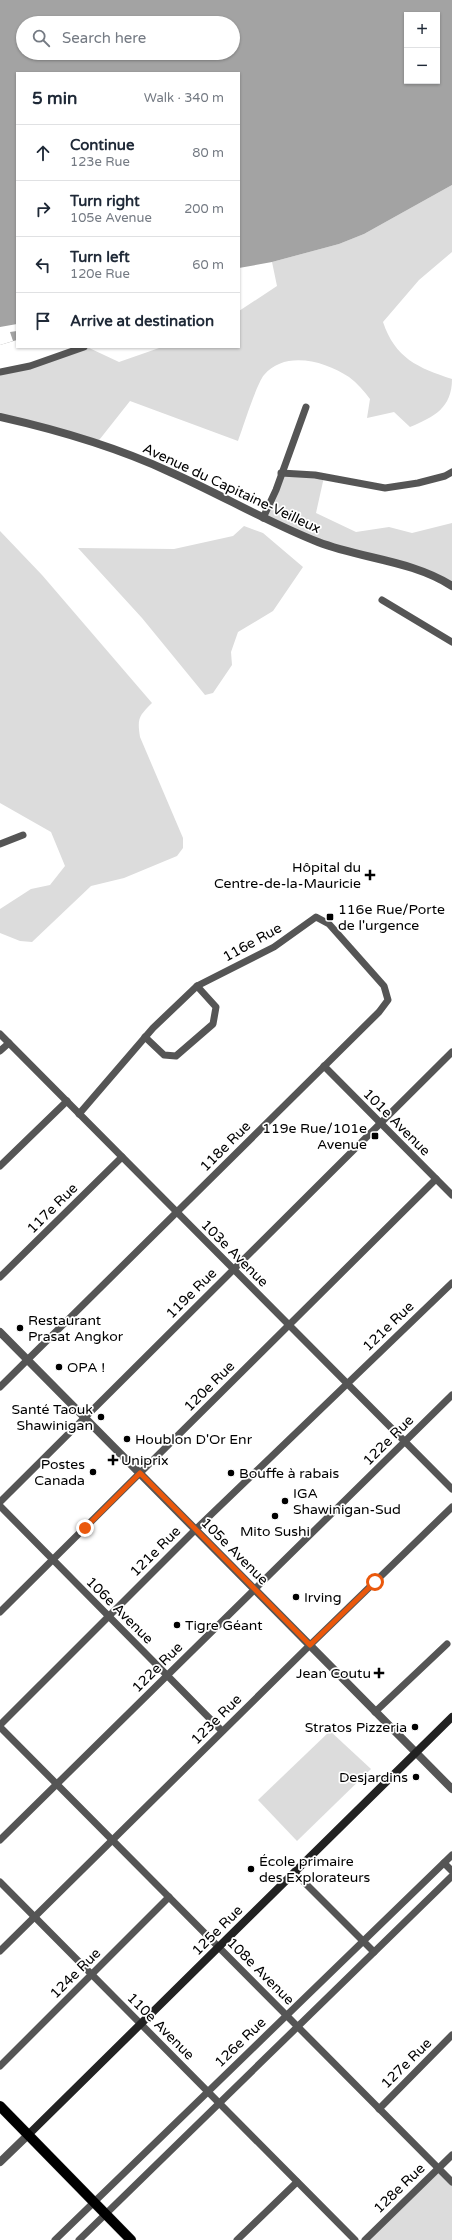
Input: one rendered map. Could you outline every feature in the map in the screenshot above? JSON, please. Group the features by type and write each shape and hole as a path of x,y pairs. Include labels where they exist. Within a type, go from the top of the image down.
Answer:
{"main road":[{"name":"125e Rue","path":"28,2135 452,1717"},
{"path":"0,2106 131,2240"}],"street":[{"path":"0,372 30,366 81,348"},
{"path":"263,518 306,407"},
{"name":"Avenue du Capitaine-Veilleux","path":"0,417 54,431 136,458 169,472 263,518 330,546 417,569 452,586"},
{"path":"281,473 315,475 385,488 418,483 446,476 452,472"},
{"path":"382,600 452,642"},
{"path":"0,844 23,835"},
{"name":"116e Rue","path":"79,1114 144,1037 197,986 274,947 316,917"},
{"name":"118e Rue","path":"0,1387 379,1012 388,1000 384,986 330,924 316,917"},
{"path":"144,1037 164,1055 176,1056 213,1024 216,1007 197,986"},
{"name":"103e Avenue","path":"0,1034 452,1489"},
{"path":"0,1051 9,1043"},
{"name":"119e Rue","path":"0,1502 452,1052"},
{"name":"101e Avenue","path":"324,1066 452,1195"},
{"path":"0,1166 67,1101"},
{"name":"117e Rue","path":"0,1277 122,1157"},
{"name":"120e Rue","path":"0,1612 436,1179"},
{"name":"121e Rue","path":"0,1726 195,1530 452,1283"},
{"name":"105e Avenue","path":"0,1332 452,1789"},
{"name":"122e Rue","path":"0,1840 452,1395"},
{"name":"106e Avenue","path":"0,1506 222,1731"},
{"name":"123e Rue","path":"0,1951 222,1731 452,1507"},
{"path":"376,1712 448,1644"},
{"name":"108e Avenue","path":"0,1726 452,2182"},
{"name":"126e Rue","path":"55,2240 452,1855"},
{"path":"444,1863 452,1871"},
{"path":"294,1872 374,1952"},
{"name":"126e Rue","path":"78,2240 452,1876"},
{"name":"110e Avenue","path":"0,1882 355,2240"},
{"name":"124e Rue","path":"0,2066 169,1897"},
{"name":"127e Rue","path":"379,2109 452,2035"},
{"name":"125e Rue","path":"0,2162 28,2135"},
{"name":"128e Rue","path":"365,2240 452,2155"},
{"path":"237,2240 297,2182"}],"shaded area":[{"path":"0,0 452,0 452,185 364,234 339,244 272,262 240,268 240,72 16,72 16,340 0,345"},
{"path":"452,185 452,252 419,280 383,322 394,345 409,360 429,371 452,379 449,397 445,404 434,415 427,419 410,427 394,412 367,418 370,399 349,377 329,366 294,360 273,367 264,375 254,396 238,441 130,401 96,444 0,417 0,372 84,348 89,348 119,362 159,348 240,348 240,310 277,286 272,262 339,244 364,234"},
{"path":"281,473 324,477 316,513 356,532 389,527 412,533 452,523 452,586 444,581 354,553 263,518"},
{"path":"244,526 263,533 303,567 273,611 238,632 231,652 232,665 213,693 205,695 142,618 78,548 174,549 233,536"},
{"path":"0,531 42,575 152,703 144,711 140,718 140,737 183,838 183,848 177,856 124,878 91,886 32,942 20,941 0,933 0,909 31,889 50,885 65,866 51,832 0,803"},
{"path":"330,1731 371,1769 297,1841 258,1800"},
{"path":"438,2168 452,2182 452,2240 365,2240"}],"pier":[{"path":"16,324 16,331 10,332 13,341 0,345 0,327"}],"place":[{"name":"Hôpital du Centre-de-la-Mauricie","path":"370,875"},
{"name":"116e Rue/Porte de l'urgence","path":"330,917"},
{"name":"119e Rue/101e Avenue","path":"375,1136"},
{"name":"Restaurant Prasat Angkor","path":"20,1328"},
{"name":"OPA !","path":"59,1367"},
{"name":"Santé Taouk Shawinigan","path":"101,1417"},
{"name":"Houblon D'Or Enr","path":"127,1439"},
{"name":"Uniprix","path":"113,1460"},
{"name":"Postes Canada","path":"93,1472"},
{"name":"Bouffe à rabais","path":"231,1473"},
{"name":"IGA Shawinigan-Sud","path":"285,1501"},
{"name":"Mito Sushi","path":"275,1516"},
{"name":"Irving","path":"296,1597"},
{"name":"Tigre Géant","path":"177,1625"},
{"name":"Jean Coutu","path":"379,1673"},
{"name":"Stratos Pizzeria","path":"415,1727"},
{"name":"Desjardins","path":"416,1777"},
{"name":"École primaire des Explorateurs","path":"251,1869"}],"route":[{"path":"85,1528 140,1473 310,1645 375,1582"}]}
